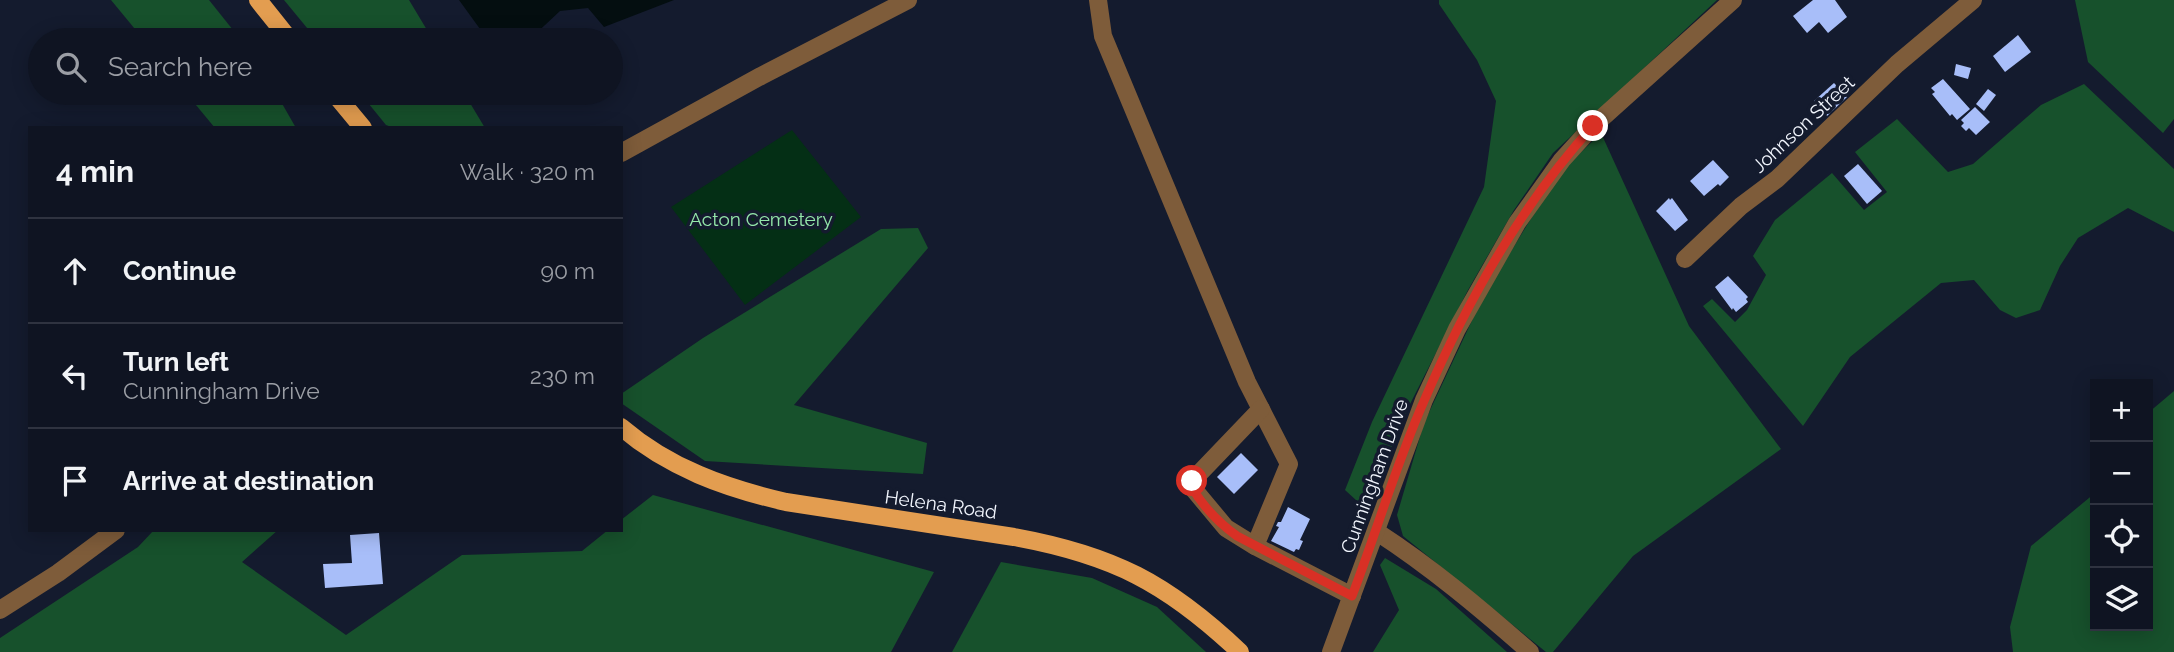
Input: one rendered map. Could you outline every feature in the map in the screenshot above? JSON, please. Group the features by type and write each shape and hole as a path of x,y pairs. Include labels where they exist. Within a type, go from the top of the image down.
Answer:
{"main road":[{"path":"258,0 280,28"},
{"path":"344,105 361,126"},
{"name":"Helena Road","path":"623,428 656,453 681,467 713,482 749,494 1014,537 1077,550 1101,558 1125,568 1172,596 1206,620 1240,652"}],"street":[{"path":"623,152 908,0"},
{"path":"1098,0 1103,36 1247,382 1289,464 1255,546"},
{"name":"Cunningham Drive","path":"1331,652 1424,400 1457,329 1536,193 1593,126 1733,0"},
{"name":"Johnson Street","path":"1685,259 1741,206 1777,179 1897,64 1973,0"},
{"path":"1261,409 1192,481 1191,486 1226,528 1352,596"},
{"path":"0,610 58,573 113,532"},
{"path":"1377,532 1450,585 1530,652"}],"green space":[{"path":"111,0 209,0 231,28 134,28"},
{"path":"284,0 409,0 426,28 307,28"},
{"path":"1439,0 1717,0 1553,153 1514,210 1468,290 1364,501 1357,501 1345,490 1372,422 1484,187 1496,101 1477,60 1439,4"},
{"path":"2075,0 2174,0 2174,119 2163,133 2088,62"},
{"path":"2084,84 2174,169 2174,232 2128,208 2078,238 2060,266 2040,310 2016,318 2000,310 1974,280 1941,283 1850,357 1803,426 1703,306 1712,299 1735,322 1747,310 1766,275 1753,256 1775,220 1832,173 1864,210 1887,192 1855,152 1897,119 1948,172 1973,164 2041,105"},
{"path":"196,105 283,105 295,126 213,126"},
{"path":"370,105 471,105 484,126 389,126"},
{"name":"Acton Cemetery","path":"792,130 861,217 745,305 671,207"},
{"path":"1601,133 1689,326 1781,449 1633,556 1553,652 1546,652 1403,536 1397,515 1424,423 1483,297 1535,212 1570,163"},
{"path":"918,228 928,248 794,405 927,443 923,474 705,461 623,404 623,393 703,338 881,229"},
{"path":"2174,391 2174,652 2013,652 2010,627 2031,546 2090,497 2090,631 2153,631 2153,409"},
{"path":"653,495 934,572 891,652 0,652 0,638 138,547 152,532 276,532 242,562 346,635 462,555 582,551 606,532 623,532 623,518"},
{"path":"1385,558 1436,589 1507,652 1373,652 1399,610 1380,565"},
{"path":"1001,562 1092,578 1157,607 1206,652 952,652"}],"shaded area":[{"path":"459,0 674,0 604,27 588,8 560,11 542,28 479,28"}],"building":[{"path":"1813,0 1835,0 1847,17 1828,33 1819,22 1807,33 1793,16"},
{"path":"2018,35 2031,52 2005,72 1993,56"},
{"path":"1956,64 1971,68 1968,79 1954,75"},
{"path":"1943,79 1970,109 1957,120 1952,114 1950,116 1932,94 1935,92 1931,88"},
{"path":"1834,83 1847,97 1827,116 1814,101"},
{"path":"1988,89 1996,95 1984,111 1976,104"},
{"path":"1975,107 1990,122 1976,135 1969,128 1966,131 1961,126 1964,123 1961,120"},
{"path":"1713,160 1729,177 1704,196 1690,181"},
{"path":"1858,164 1882,191 1867,204 1844,176"},
{"path":"1672,198 1688,220 1675,231 1656,211"},
{"path":"1728,276 1748,297 1748,302 1736,312 1715,287"},
{"path":"1241,453 1258,470 1234,494 1217,477"},
{"path":"1288,507 1310,519 1300,540 1303,541 1299,550 1294,552 1271,541 1279,527 1276,526 1278,522 1281,522"},
{"path":"379,533 383,584 325,588 323,564 352,563 350,535"}],"route":[{"path":"1192,481 1191,486 1196,495 1226,528 1237,536 1352,596 1424,400 1470,303 1536,193 1593,126"}]}
